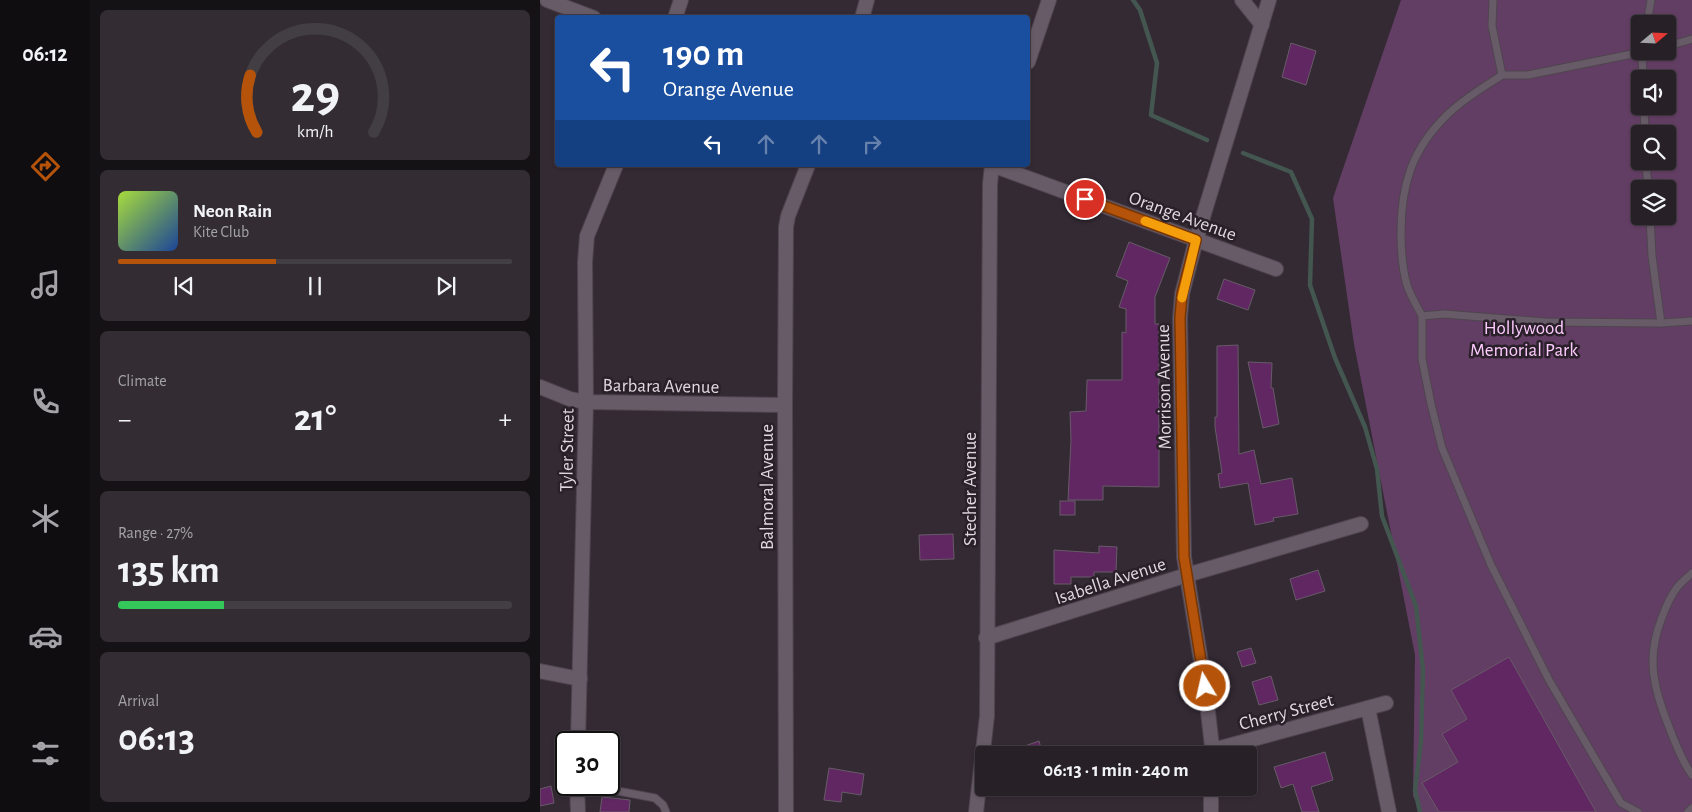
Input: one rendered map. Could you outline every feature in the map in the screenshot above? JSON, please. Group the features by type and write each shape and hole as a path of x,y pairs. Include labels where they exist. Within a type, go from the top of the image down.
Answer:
{"street":[{"path":"547,0 586,15"},
{"path":"676,15 681,0"},
{"path":"863,15 868,0"},
{"path":"1030,56 1049,0"},
{"path":"1242,0 1262,25"},
{"name":"Morrison Avenue","path":"1212,746 1205,686 1184,557 1180,318 1182,294 1196,240 1270,0"},
{"name":"Tyler Street","path":"578,731 586,402 585,262 587,236 615,167"},
{"name":"Balmoral Avenue","path":"786,812 786,227 788,216 807,167"},
{"name":"Stecher Avenue","path":"976,812 987,716 986,638 990,184 992,167"},
{"name":"Orange Avenue","path":"997,167 1276,269"},
{"name":"Barbara Avenue","path":"540,387 570,399 586,402 785,405"},
{"name":"Isabella Avenue","path":"986,638 1187,575 1361,524"},
{"path":"540,671 580,680"},
{"name":"Cherry Street","path":"1234,746 1386,703"},
{"path":"1368,708 1389,812"},
{"path":"577,796 578,812"},
{"path":"1210,812 1211,796"}],"lane":[{"path":"1493,0 1492,26 1502,75"},
{"path":"1648,15 1651,0"},
{"path":"1676,44 1692,40"},
{"path":"1631,54 1528,75 1502,75 1447,114 1420,149 1410,169 1401,206 1401,243 1407,286 1422,316 1422,359 1430,404 1442,448 1491,565 1549,680 1622,803 1638,812"},
{"path":"1650,225 1652,256 1661,323"},
{"path":"1422,316 1444,314 1546,322 1661,323 1692,321"},
{"path":"1692,573 1676,589 1666,606 1656,632 1652,656 1654,681 1663,712 1692,775"},
{"path":"620,791 655,798 664,805 666,812"},
{"path":"1688,812 1692,808"}],"green space":[{"name":"Hollywood Memorial Park","path":"1401,0 1692,0 1692,812 1422,812 1413,796 1415,655 1354,344 1333,198"}],"building":[{"path":"1291,43 1316,51 1306,85 1282,77"},
{"path":"1129,242 1170,258 1155,297 1155,324 1159,324 1159,487 1103,486 1103,500 1068,500 1071,440 1070,412 1086,411 1087,380 1122,380 1122,332 1126,333 1126,309 1119,307 1128,281 1116,276"},
{"path":"1224,279 1255,290 1248,310 1217,299"},
{"path":"1238,345 1239,454 1254,450 1261,484 1292,478 1298,514 1273,518 1274,521 1255,525 1248,483 1220,488 1218,474 1222,473 1215,427 1215,417 1217,417 1217,346"},
{"path":"1248,362 1272,363 1271,388 1273,388 1279,424 1263,428"},
{"path":"1060,501 1075,501 1075,515 1060,515"},
{"path":"953,534 954,559 920,560 919,535"},
{"path":"1099,546 1117,547 1116,572 1094,572 1094,577 1071,577 1071,584 1054,584 1054,550 1099,553"},
{"path":"1318,570 1325,591 1296,600 1290,579"},
{"path":"1251,648 1256,663 1242,667 1237,652"},
{"path":"1509,657 1596,812 1439,812 1422,783 1458,762 1442,734 1467,719 1451,690"},
{"path":"1271,676 1278,700 1259,705 1252,682"},
{"path":"1039,741 1040,746 1025,746"},
{"path":"1325,752 1333,780 1311,787 1319,812 1302,812 1293,784 1281,788 1274,767"},
{"path":"829,768 864,774 861,795 842,792 841,802 824,800"},
{"path":"551,786 554,803 540,806 540,789"},
{"path":"602,797 630,800 629,812 600,812"}],"waterway":[{"path":"1133,0 1140,10 1157,63 1151,115 1207,140"},
{"path":"1243,153 1291,172 1312,219 1310,285 1335,358 1365,427 1377,469 1382,516 1416,606 1423,670 1421,742 1415,790 1420,812"}],"slow traffic":[{"path":"1145,221 1196,240 1182,298"}],"route":[{"path":"1085,199 1196,240 1182,294 1180,318 1184,557 1205,686"}]}
